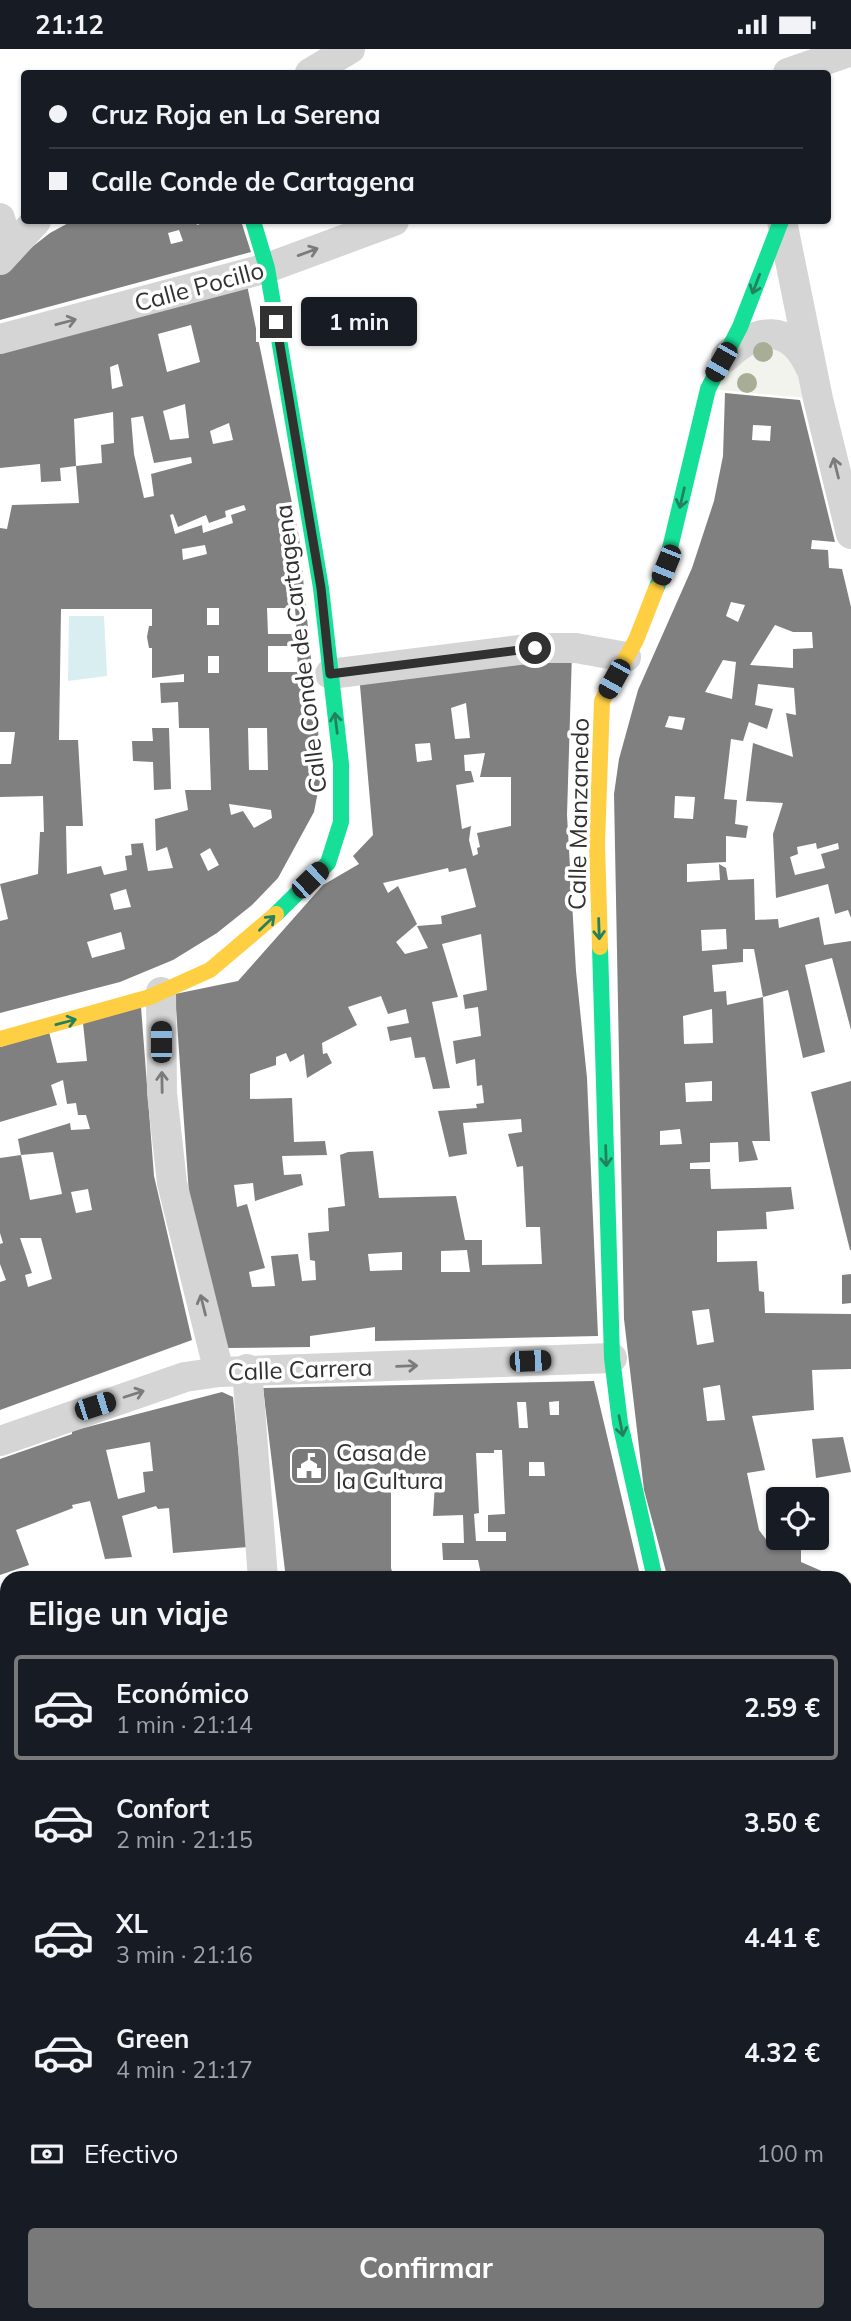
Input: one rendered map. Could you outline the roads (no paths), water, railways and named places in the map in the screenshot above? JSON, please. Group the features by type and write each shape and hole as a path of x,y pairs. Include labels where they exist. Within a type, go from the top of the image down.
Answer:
{"street":[{"path":"315,70 350,49"},
{"path":"805,70 845,51"},
{"path":"0,218 5,255"},
{"path":"5,255 33,224"},
{"name":"Calle Conde de Cartagena","path":"0,1039 161,992 210,970 258,932 328,863 341,822 341,764 321,588 267,268 254,224"},
{"name":"Calle Pocillo","path":"0,339 267,268 386,224"},
{"name":"Calle Manzanedo","path":"653,1571 620,1423 612,1358 597,844 602,701 626,657 666,565 708,389 740,327 780,224"},
{"path":"782,224 851,534"},
{"path":"721,362 743,341 764,333 781,335 803,351 816,380"},
{"path":"330,674 535,648 576,648 626,657"},
{"path":"161,992 162,1093 173,1183 233,1370 262,1571"},
{"name":"Calle Carrera","path":"0,1441 186,1377 233,1370 612,1358"}],"place":[{"name":"Casa de la Cultura","path":"309,1466"}]}
